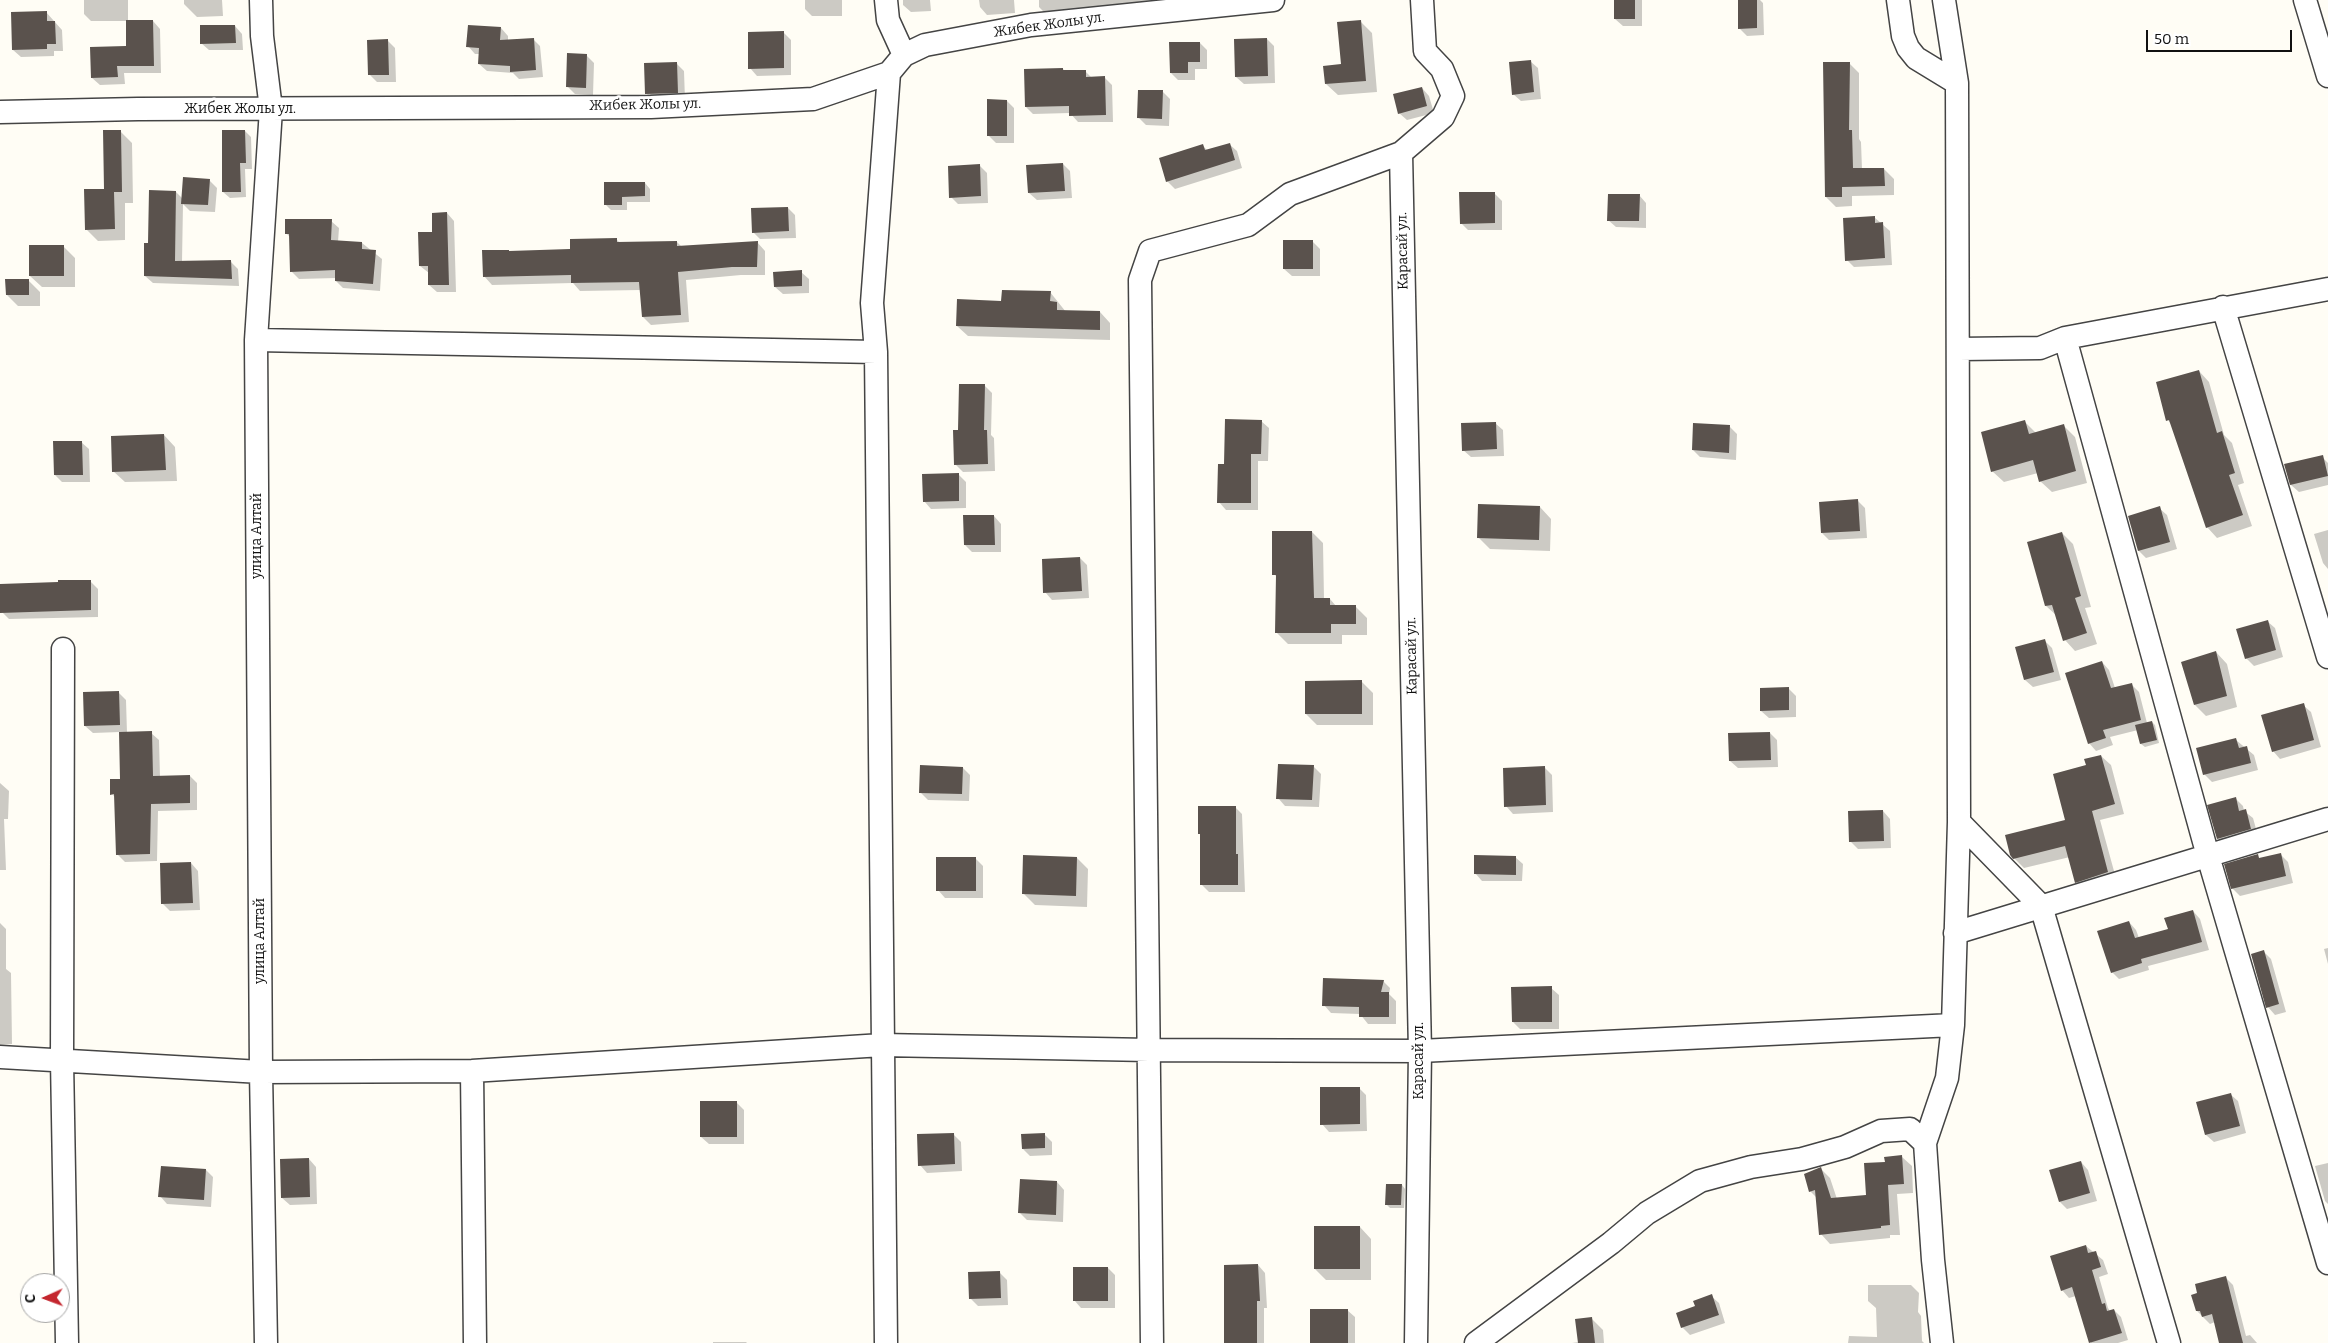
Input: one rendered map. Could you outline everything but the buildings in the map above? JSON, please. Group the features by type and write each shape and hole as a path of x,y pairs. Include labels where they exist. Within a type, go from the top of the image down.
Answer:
{"street":[{"name":"улица Алтай","path":"261,0 262,36 271,109 256,340 261,1072 266,1343"},
{"path":"886,0 888,20 904,55"},
{"name":"Жибек Жолы ул.","path":"0,112 651,107 813,99 889,73 904,55 924,45 1031,25 1273,0"},
{"path":"1152,1343 1140,280 1150,251 1248,224 1290,194 1401,153 1443,117 1453,96 1442,69 1426,51 1422,0"},
{"path":"1898,0 1903,36 1908,48 1916,58 1957,83"},
{"path":"1942,1343 1933,1260 1925,1143 1947,1078 1953,1025 1959,822 1957,83 1944,0"},
{"path":"2305,0 2328,76"},
{"path":"886,1343 876,352 872,303 889,73"},
{"name":"Карасай ул.","path":"1401,153 1420,1051 1416,1343"},
{"path":"1959,349 2040,348 2065,338 2328,288"},
{"path":"2223,307 2328,657"},
{"path":"2065,338 2208,856 2328,1263"},
{"path":"256,340 876,352"},
{"path":"63,649 62,1060 67,1343"},
{"path":"1955,932 2328,819"},
{"path":"1959,822 2041,906 2169,1343"},
{"path":"0,1058 261,1072 472,1071 882,1045 1149,1050 1420,1051 1953,1025"},
{"path":"472,1071 475,1343"},
{"path":"1476,1343 1604,1248 1647,1213 1700,1181 1751,1167 1802,1159 1845,1147 1881,1132 1910,1129 1925,1143"}]}
